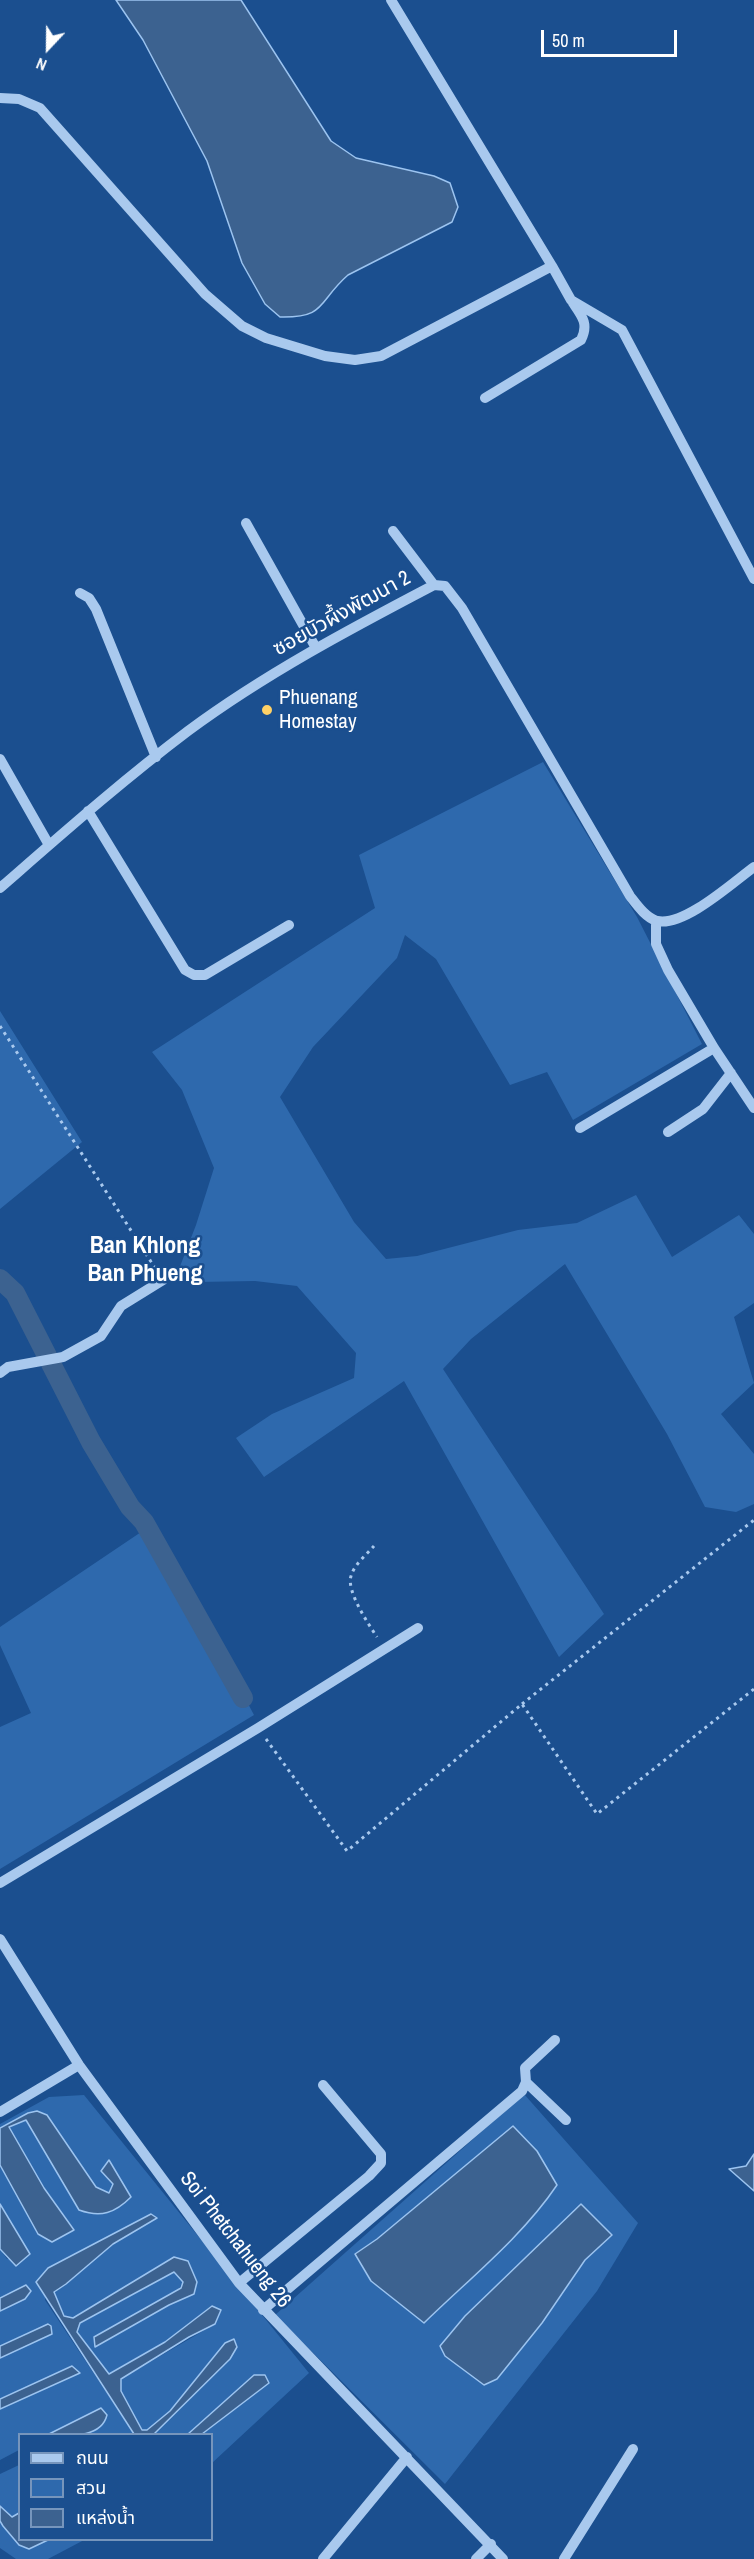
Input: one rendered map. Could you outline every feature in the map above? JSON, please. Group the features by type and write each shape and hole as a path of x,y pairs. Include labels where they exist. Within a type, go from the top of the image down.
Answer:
{"street":[{"path":"391,0 585,322 585,332 580,340 485,398"},
{"path":"0,99 19,99 40,108 205,294 242,326 266,338 325,356 355,360 381,356 552,267"},
{"path":"571,300 622,330 754,579"},
{"path":"246,523 316,648"},
{"path":"393,531 434,585"},
{"name":"ซอยบัวผึ้งพัฒนา 2","path":"0,888 88,811 190,730 316,648 434,585 445,586 462,608 630,896 645,914 656,921"},
{"path":"80,593 89,598 96,609 156,757"},
{"path":"0,759 50,845"},
{"path":"88,811 185,970 194,975 205,975 289,925"},
{"path":"754,867 692,912 671,922 656,921 656,944 664,961 714,1048 754,1108"},
{"path":"580,1128 714,1048"},
{"path":"668,1132 703,1109 731,1073"},
{"path":"0,1372 8,1367 63,1356 101,1336 121,1306 163,1280"},
{"path":"0,1882 258,1728 418,1628"},
{"name":"Soi Phetchahueng 26","path":"0,1939 79,2065 238,2283 503,2559"},
{"path":"263,2310 522,2091 526,2082 525,2068 555,2040"},
{"path":"0,2112 79,2065"},
{"path":"526,2082 566,2120"},
{"path":"238,2283 369,2176 381,2163 381,2154 373,2142 323,2085"},
{"path":"564,2559 633,2449"},
{"path":"323,2559 407,2457"},
{"path":"477,2559 491,2544"}],"path":[{"path":"0,1026 163,1280"},
{"path":"258,1728 347,1851 522,1704 754,1520"},
{"path":"374,1546 351,1576 350,1585 359,1607 384,1649"},
{"path":"522,1704 597,1814 754,1689"}],"green space":[{"path":"543,762 637,917 702,1044 573,1120 547,1072 510,1085 436,959 405,935 397,958 313,1047 280,1097 354,1222 386,1259 417,1256 518,1230 577,1223 636,1195 672,1257 739,1215 754,1234 754,1303 734,1317 754,1383 721,1414 754,1454 754,1504 736,1512 705,1507 667,1434 565,1264 471,1339 443,1369 604,1614 559,1657 404,1381 264,1477 236,1438 272,1414 354,1378 356,1353 297,1286 255,1281 197,1282 179,1269 214,1168 182,1090 152,1052 375,908 359,855"},
{"path":"0,1011 82,1142 0,1209"},
{"path":"153,1524 254,1715 0,1869 0,1727 31,1713 0,1645 0,1627"},
{"path":"524,2094 638,2223 597,2291 445,2484 275,2315","holes":["513,2126 546,2201 424,2323 355,2254 377,2239","580,2204 611,2236 585,2260 542,2323 496,2379"]},
{"path":"84,2095 309,2373 213,2462 213,2433 203,2433 268,2383 254,2375 189,2433 155,2433 237,2347 234,2339 170,2411 147,2430 142,2430 121,2391 121,2379 215,2324 211,2306 165,2342 108,2374 77,2332 80,2323 174,2272 183,2282 169,2305 194,2294 174,2257 73,2318 64,2316 54,2292 113,2244 156,2218 48,2268 45,2300 133,2433 88,2433 95,2430 101,2408 51,2433 18,2433 18,2451 0,2460 0,2409 79,2373 72,2366 0,2399 0,2358 52,2333 51,2326 48,2324 0,2346 0,2311 25,2299 26,2285 0,2298 0,2249 7,2259 30,2254 0,2204 0,2165 38,2234 52,2242 74,2229 44,2188 9,2127 26,2120 79,2210 131,2197 109,2160 101,2171 113,2184 109,2193 96,2187 47,2115 28,2113 0,2128 0,2124 49,2097"},
{"path":"18,2465 18,2514 12,2517 0,2506 0,2474"},
{"path":"0,2521 18,2541 29,2549 46,2541 82,2541 48,2559 16,2559 0,2548"}],"water":[{"path":"116,0 241,0 331,141 356,158 434,176 450,183 458,207 452,222 348,275 314,311 295,317 280,317 265,304 242,263 207,161 143,40"},
{"path":"37,2111 47,2115 96,2187 109,2193 113,2184 101,2171 109,2160 131,2197 107,2213 94,2214 79,2210 26,2120 9,2127 44,2188 74,2230 52,2242 38,2234 0,2165 0,2128 28,2113"},
{"path":"513,2126 537,2151 557,2185 511,2240 424,2323 371,2281 355,2254 377,2239"},
{"path":"754,2154 754,2191 729,2169 746,2166"},
{"path":"0,2204 30,2254 16,2266 0,2249"},
{"path":"581,2204 612,2235 585,2260 542,2323 497,2379 484,2385 445,2356 440,2346 465,2316"},
{"path":"151,2214 157,2218 113,2244 54,2292 64,2316 73,2318 174,2257 188,2261 197,2282 194,2294 169,2305 95,2347 94,2337 181,2288 183,2282 174,2272 80,2323 77,2332 109,2374 165,2342 212,2306 221,2310 215,2324 189,2337 121,2379 121,2391 142,2430 147,2430 170,2411 225,2343 234,2339 237,2347 230,2359 155,2433 133,2433 36,2282 48,2268"},
{"path":"26,2285 31,2291 25,2299 0,2311 0,2298"},
{"path":"48,2324 51,2326 52,2334 0,2358 0,2346"},
{"path":"72,2366 80,2373 0,2409 0,2399"},
{"path":"254,2375 265,2375 269,2383 203,2433 189,2433"},
{"path":"101,2408 107,2415 104,2423 91,2432 51,2433"},
{"path":"0,2506 12,2517 18,2514 18,2541 46,2541 29,2549 19,2545 0,2521"}],"waterway":[{"path":"0,1279 15,1293 91,1442 130,1507 144,1522 243,1698"}],"place":[{"name":"Phuenang Homestay","path":"267,710"}],"district":[{"name":"Ban Khlong Ban Phueng","path":"145,1261"}]}
